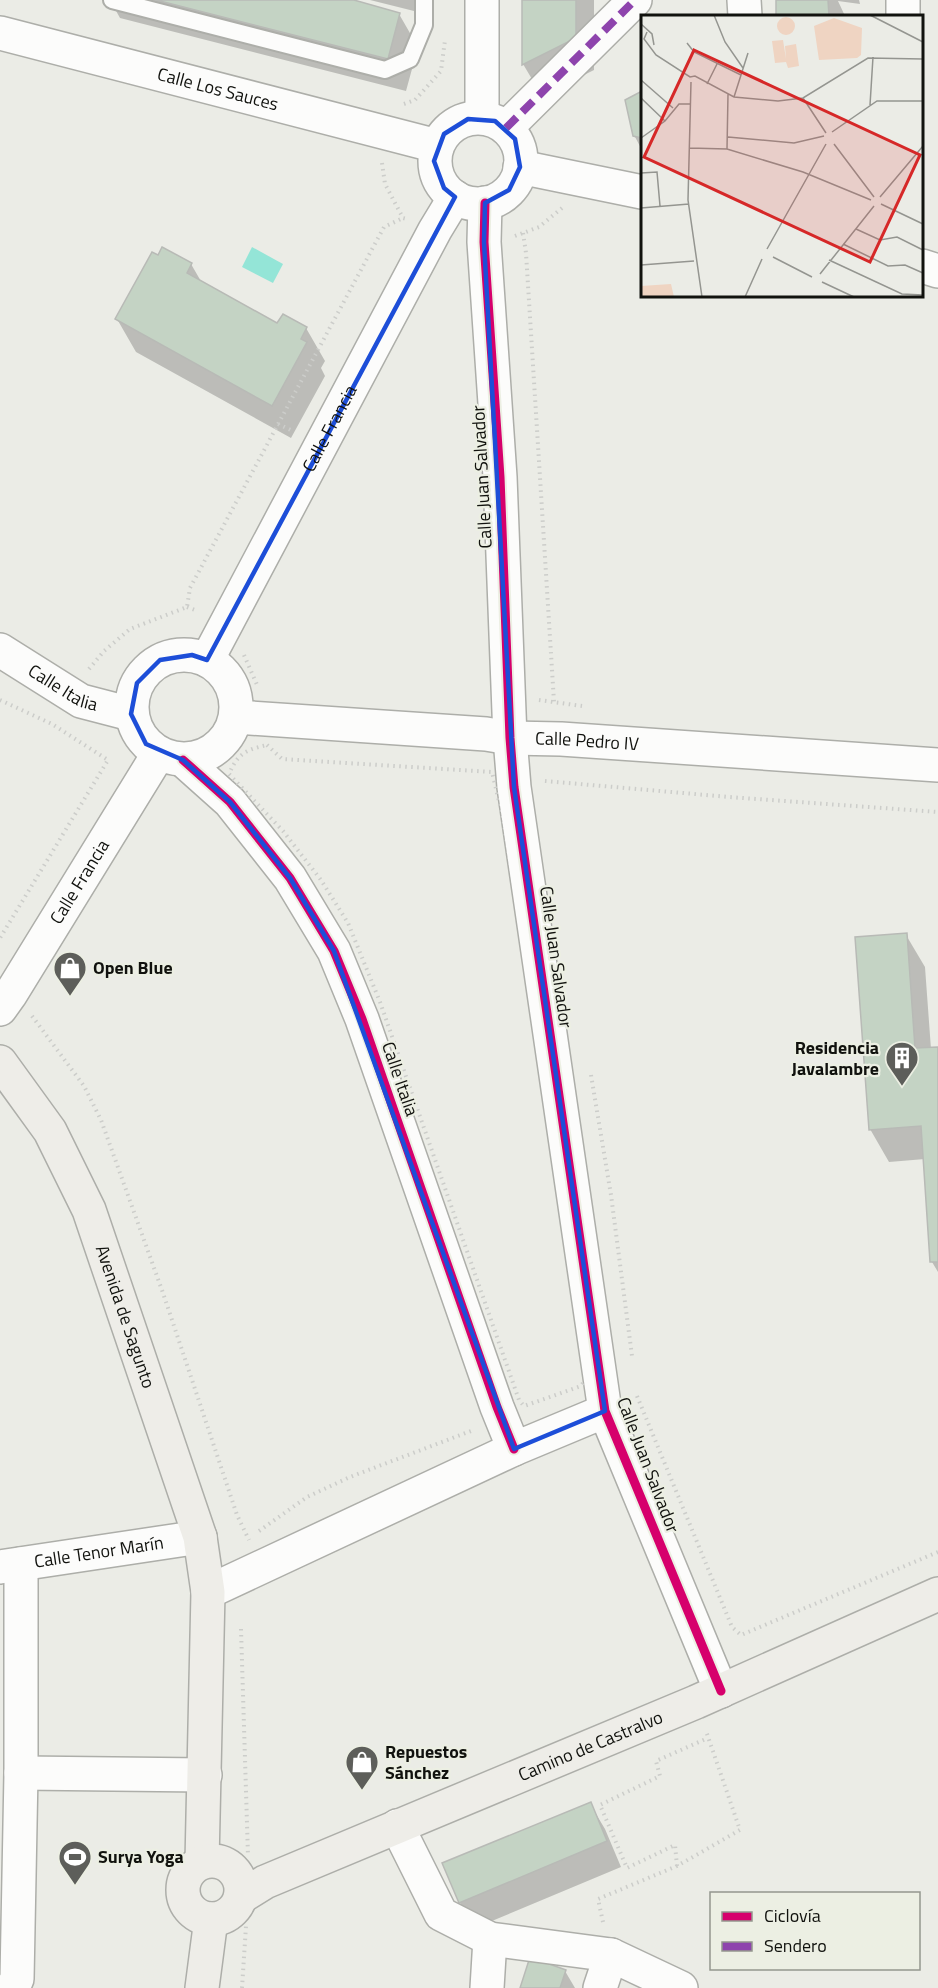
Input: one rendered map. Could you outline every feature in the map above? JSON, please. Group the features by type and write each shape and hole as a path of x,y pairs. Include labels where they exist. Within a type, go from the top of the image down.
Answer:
{"main road":[{"name":"Avenida de Sagunto","path":"0,1063 50,1131 89,1210 200,1537 208,1592 202,1862"},
{"name":"Camino de Castralvo","path":"245,1894 266,1882 397,1826 708,1697 938,1594"},
{"path":"220,1861 228,1865 240,1879 245,1894 230,1913 221,1918 211,1919 201,1917 186,1904 183,1884 193,1867 202,1862 220,1861"},
{"path":"202,1988 211,1919"}],"street":[{"path":"482,0 494,123"},
{"path":"494,123 635,0"},
{"path":"744,0 745,15"},
{"name":"Calle Los Sauces","path":"0,33 437,146"},
{"path":"468,119 494,123 515,139 520,152 517,179 509,190 498,199 470,200 444,188 437,175 434,161 437,146 444,134 455,124 468,119"},
{"path":"520,166 641,192"},
{"name":"Calle Francia","path":"207,660 435,230 470,200"},
{"name":"Calle Juan Salvador","path":"470,200 484,242 500,477 510,738 516,799 605,1411 708,1697"},
{"path":"923,267 938,271"},
{"name":"Calle Italia","path":"0,650 81,701 131,714"},
{"path":"175,655 192,655 207,660 221,669 231,683 236,700 236,717 230,734 218,748 202,757 171,757 146,744 136,730 131,714 132,698 137,682 160,660 175,655"},
{"name":"Calle Pedro IV","path":"236,717 486,734 510,738 561,739 938,765"},
{"name":"Calle Francia","path":"14,1010 171,757"},
{"name":"Calle Italia","path":"171,757 230,802 237,810 290,879 334,951 362,1019 493,1396 514,1449"},
{"path":"208,1592 514,1449 605,1411"},
{"name":"Calle Tenor Marín","path":"11,1566 200,1537"},
{"path":"11,1566 21,1773 17,1979 12,1988"},
{"path":"21,1773 205,1775"},
{"path":"397,1826 441,1914 490,1939 611,1955 681,1988"},
{"path":"487,1988 490,1939"},
{"path":"600,1988 611,1955"}],"lane":[{"path":"112,0 385,70 410,59 424,25 424,0"}],"path":[{"path":"386,133 382,157 385,184 403,218 435,230"},
{"path":"484,242 524,233 539,227 561,208 584,179"},
{"path":"84,675 104,651 130,629 187,607 190,588 384,227 403,218"},
{"path":"524,233 554,702"},
{"path":"0,700 52,724 108,760 0,938"},
{"path":"267,745 282,759 492,772 503,818 544,1056 581,1293 589,1374 581,1386 524,1406 519,1400 380,1002 348,922 321,880 283,831 229,774 234,762 246,750 267,745"},
{"path":"543,789 542,780 729,797 938,812"},
{"path":"14,1010 51,1038 84,1086 101,1120 163,1293 237,1515 248,1538 255,1570"},
{"path":"590,1068 611,1195 633,1366"},
{"path":"635,1391 732,1627 741,1635 938,1552"},
{"path":"258,1531 307,1497 350,1477 473,1431 475,1425"},
{"path":"241,1627 245,1894 242,1988"},
{"path":"611,1955 598,1899 677,1866 740,1830 708,1738 708,1697"},
{"path":"677,1866 675,1845 627,1868 600,1805 660,1776 656,1761 708,1738"}],"highlighted area":[{"path":"468,119 495,121 515,139 520,167 509,190 485,203 484,242 514,787 605,1411 514,1449 334,951 290,878 230,802 183,760 146,744 131,714 137,683 160,660 192,655 207,660 455,197 444,188 434,161 444,134"}],"water":[{"path":"252,247 283,264 273,283 242,267"}],"building":[{"path":"156,0 354,0 400,13 388,59"},
{"path":"522,0 576,0 576,38 522,65"},
{"path":"776,0 828,0 829,15 776,15"},
{"path":"641,92 641,138 633,136 625,100"},
{"path":"162,247 192,263 187,273 277,323 283,314 307,327 301,339 307,342 272,406 115,319 152,252 158,255"},
{"name":"Residencia Javalambre","path":"907,933 915,1048 938,1047 938,1262 930,1262 921,1126 869,1130 855,937"},
{"path":"591,1802 607,1841 459,1903 442,1863"},
{"path":"530,1957 566,1970 560,1988 520,1988"}],"marked path":[{"path":"506,128 635,0"}],"cycle path":[{"path":"485,203 484,242 500,477 514,787 605,1411 721,1691"},
{"path":"183,760 230,802 290,878 334,951 362,1019 497,1407 514,1449"}],"place":[{"name":"Open Blue","path":"70,997"},
{"name":"Residencia Javalambre","path":"902,1087"},
{"name":"Repuestos Sánchez","path":"362,1791"},
{"name":"Surya Yoga","path":"75,1886"}]}
